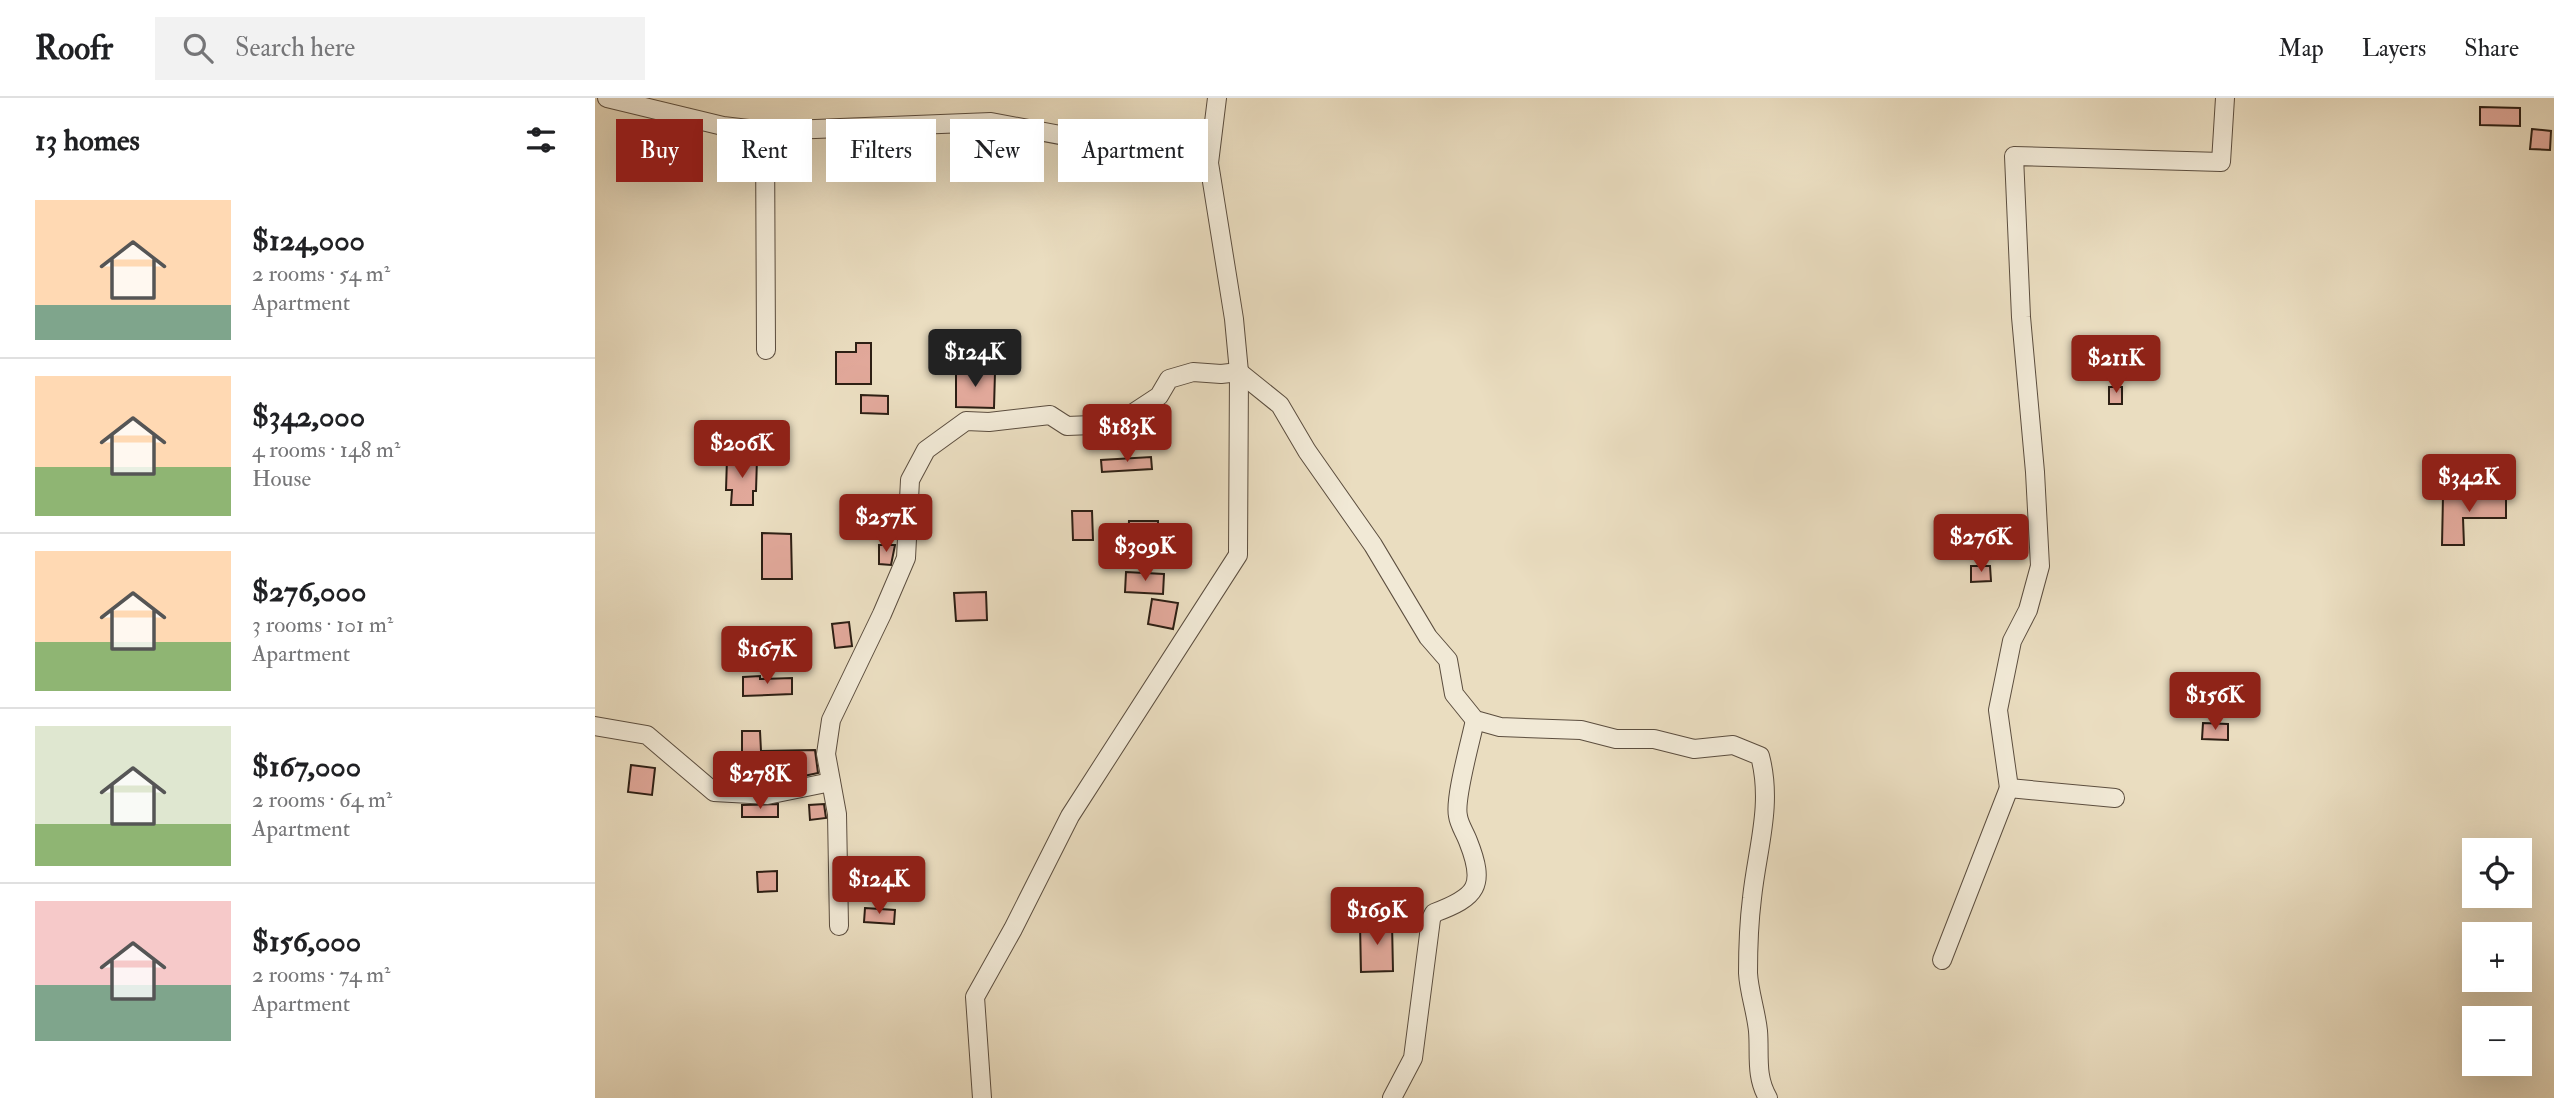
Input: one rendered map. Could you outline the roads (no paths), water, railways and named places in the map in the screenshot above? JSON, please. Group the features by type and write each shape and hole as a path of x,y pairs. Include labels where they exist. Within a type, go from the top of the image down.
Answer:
{"street":[{"path":"607,98 717,125"},
{"path":"982,1098 975,997 1070,816 1238,555 1239,372 1234,319 1209,163 1216,98"},
{"path":"1942,960 2009,788 1998,710 2012,641 2028,610 2040,566 2035,472 2021,317 2014,156 2221,162 2225,98"},
{"path":"812,129 991,122 1209,163"},
{"path":"765,182 766,350"},
{"path":"839,926 837,814 826,754 831,720 906,558 910,480 926,450 966,421 989,422 1050,415 1067,426 1121,421 1159,396 1169,379 1193,372 1239,372 1280,405 1307,451 1373,545 1427,637 1448,660 1454,694 1475,720 1500,727 1581,730 1616,739 1654,740 1694,749 1733,745 1760,756 1766,780 1764,825 1751,901 1748,972 1758,1031 1757,1062 1763,1090 1768,1098"},
{"path":"1392,1098 1413,1058 1431,919 1434,913 1462,902 1474,889 1478,865 1457,815 1461,781 1475,720"},
{"path":"595,726 647,735 714,792 767,795 831,782"},
{"path":"2009,788 2115,798"}]}
